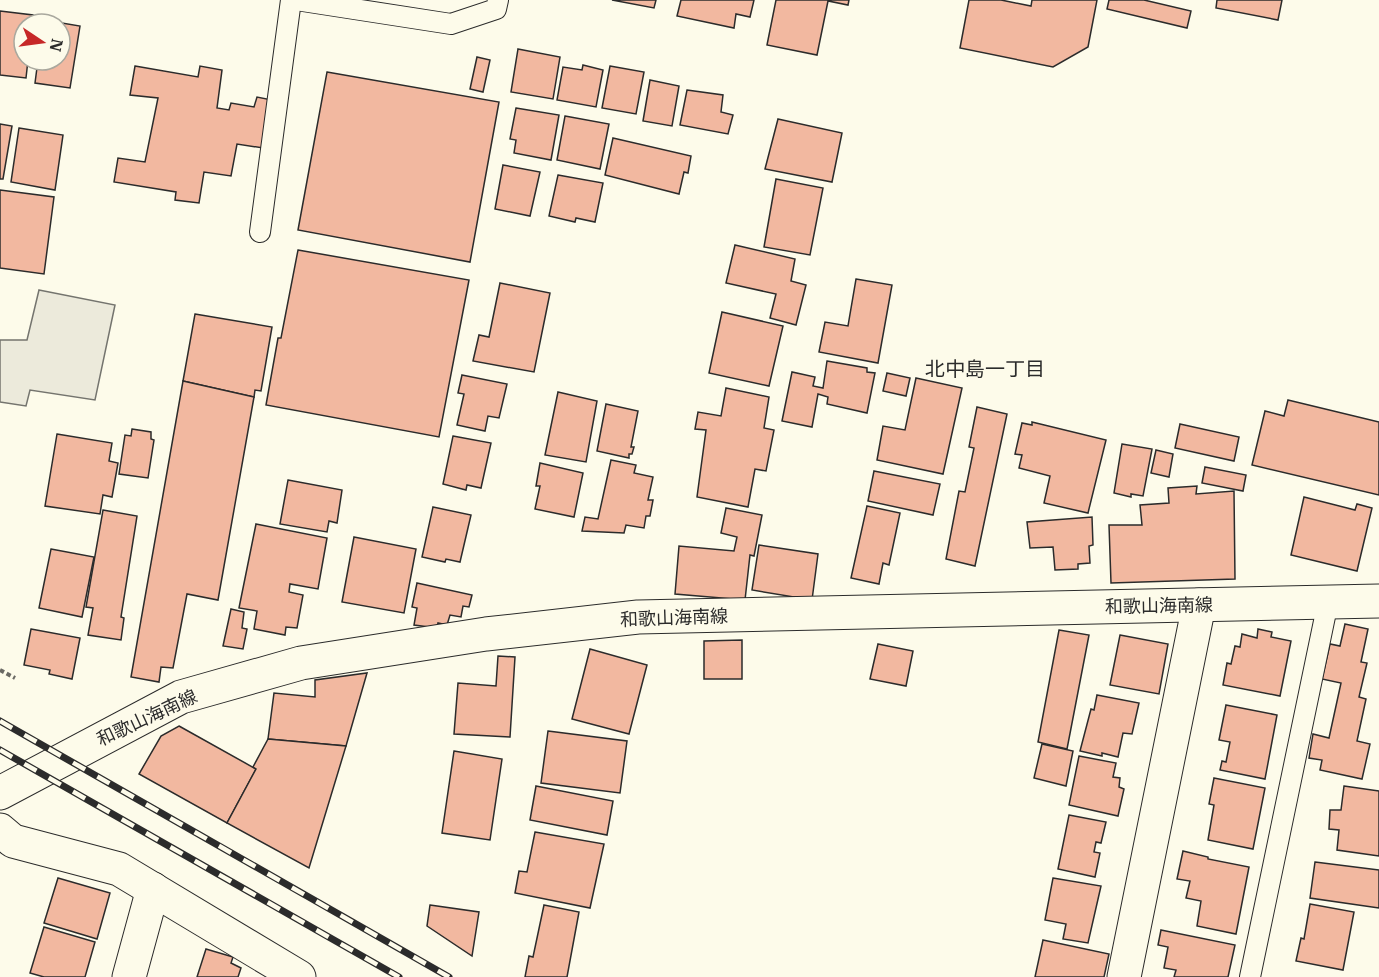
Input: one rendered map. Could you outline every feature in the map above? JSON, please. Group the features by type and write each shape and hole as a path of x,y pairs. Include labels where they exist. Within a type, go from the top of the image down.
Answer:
{"main road":[{"name":"和歌山海南線","path":"0,793 181,697 301,663 463,637 638,617 1379,601"},
{"path":"1124,977 1199,605"},
{"path":"0,830 13,842 119,869 299,977"},
{"path":"129,977 153,889"}],"lane":[{"path":"260,232 291,0"},
{"path":"296,0 451,24 496,9 498,0"},
{"path":"1250,977 1328,602"}],"path":[{"path":"0,670 15,678"}],"shaded area":[{"path":"39,290 115,305 95,400 30,390 26,406 0,402 0,340 27,340"}],"building":[{"path":"612,0 656,0 654,8"},
{"path":"681,0 754,0 750,17 736,14 734,28 677,16"},
{"path":"776,0 849,0 848,5 828,1 817,55 767,45"},
{"path":"969,0 1001,0 1031,6 1032,0 1097,0 1088,47 1053,67 960,48"},
{"path":"1109,0 1144,0 1191,11 1187,28 1107,9"},
{"path":"1217,0 1282,0 1278,20 1216,8"},
{"path":"0,11 12,12 12,72 27,72 26,78 0,75"},
{"path":"72,25 80,26 70,88 35,83 36,72 72,72"},
{"path":"518,49 560,57 553,99 511,92"},
{"path":"477,57 490,60 483,92 470,89"},
{"path":"583,65 603,70 596,107 557,100 563,67 582,70"},
{"path":"135,66 198,77 200,66 222,70 217,108 229,110 231,103 254,107 257,97 272,100 263,148 237,144 231,176 204,172 199,203 175,200 176,192 114,182 118,158 145,162 158,98 130,95"},
{"path":"610,66 644,72 636,114 602,108"},
{"path":"327,72 499,102 470,262 298,230"},
{"path":"650,80 679,86 672,126 643,121"},
{"path":"687,90 723,95 721,112 733,115 728,134 680,125"},
{"path":"516,108 559,115 551,160 514,153 516,140 510,139"},
{"path":"565,116 609,124 600,169 557,160"},
{"path":"778,119 842,133 832,182 765,169"},
{"path":"0,124 12,126 3,179 0,179"},
{"path":"19,128 63,135 55,190 11,182"},
{"path":"613,138 691,156 688,173 684,172 679,194 605,175"},
{"path":"503,165 540,172 530,216 495,209"},
{"path":"558,175 603,183 595,222 576,218 575,222 549,216"},
{"path":"776,179 823,188 810,255 764,247"},
{"path":"0,190 54,197 44,274 0,268"},
{"path":"735,245 795,259 791,281 806,285 796,325 770,318 776,294 726,283"},
{"path":"298,250 469,280 439,437 266,405"},
{"path":"856,279 892,285 878,363 819,352 825,322 848,326"},
{"path":"500,283 550,293 534,372 473,361 479,335 489,337"},
{"path":"722,312 783,326 769,386 709,373"},
{"path":"195,314 272,327 261,391 255,390 254,397 183,381"},
{"path":"827,361 867,368 867,372 875,373 867,413 827,404 828,397 818,394 812,427 782,421 792,372 815,377 813,386 823,388"},
{"path":"887,373 910,378 906,396 883,391"},
{"path":"462,375 507,384 499,418 488,416 485,431 457,425 464,394 458,393"},
{"path":"916,378 962,388 943,474 877,460 883,426 905,430"},
{"path":"183,381 254,397 218,600 187,594 173,668 161,667 159,682 131,677"},
{"path":"726,388 769,397 764,428 774,430 766,471 755,469 748,507 697,497 706,430 695,429 698,412 721,416"},
{"path":"558,392 597,401 586,462 545,455"},
{"path":"1288,400 1379,422 1379,495 1252,465 1265,411 1284,416"},
{"path":"606,404 638,411 631,447 634,447 629,458 597,451"},
{"path":"977,407 1007,414 975,566 946,559 959,491 965,492 974,448 969,447"},
{"path":"1032,422 1106,440 1088,513 1044,503 1050,476 1019,468 1022,455 1015,454 1022,423 1032,425"},
{"path":"1180,424 1239,437 1234,461 1175,448"},
{"path":"132,429 151,432 151,439 154,440 148,478 119,474 125,435 131,436"},
{"path":"57,434 112,443 109,461 118,463 112,497 103,495 100,514 45,506"},
{"path":"453,436 491,443 481,488 467,485 466,490 443,484"},
{"path":"1122,444 1152,449 1143,496 1131,494 1131,497 1114,493"},
{"path":"1156,450 1173,454 1169,477 1151,473"},
{"path":"611,460 636,465 634,473 653,477 648,500 653,500 650,516 646,516 644,528 626,525 624,533 582,531 585,517 598,519"},
{"path":"540,463 583,473 574,517 535,509 540,486 536,486"},
{"path":"1205,467 1246,475 1243,491 1202,483"},
{"path":"874,471 940,484 933,515 868,501"},
{"path":"288,480 342,490 337,523 329,521 327,532 280,524"},
{"path":"1197,486 1196,494 1234,491 1235,579 1111,583 1109,525 1142,525 1140,505 1169,503 1168,488"},
{"path":"1304,497 1355,510 1357,504 1372,508 1357,571 1291,555"},
{"path":"867,506 900,513 889,565 883,563 879,584 851,578"},
{"path":"433,507 471,515 460,562 446,559 445,562 422,557"},
{"path":"726,508 762,515 754,556 750,555 745,600 675,594 679,546 734,551 737,537 721,533"},
{"path":"103,510 137,516 121,617 124,618 121,640 88,635 93,608 86,607"},
{"path":"1092,517 1093,545 1089,546 1090,563 1078,564 1078,569 1055,570 1053,547 1030,548 1027,522"},
{"path":"256,524 327,538 318,589 290,584 289,592 303,595 297,628 286,627 285,635 254,629 257,611 239,608"},
{"path":"354,537 416,549 404,613 342,602"},
{"path":"759,545 818,554 812,600 752,590"},
{"path":"51,549 94,557 82,617 39,608"},
{"path":"417,583 472,595 469,607 463,606 461,617 450,615 447,625 438,623 437,628 414,625 417,608 412,607"},
{"path":"231,609 244,612 242,628 247,629 243,649 223,646"},
{"path":"1345,624 1368,629 1361,662 1367,663 1359,697 1366,699 1357,741 1370,744 1362,779 1320,770 1322,760 1309,758 1313,734 1329,738 1341,683 1322,679 1330,644 1340,646"},
{"path":"31,629 80,638 72,679 49,674 50,670 24,665"},
{"path":"1258,629 1272,632 1271,637 1291,641 1280,696 1223,685 1227,663 1231,664 1235,646 1240,647 1242,634 1257,638"},
{"path":"1059,630 1089,635 1067,749 1038,742"},
{"path":"1120,635 1168,644 1159,694 1110,685"},
{"path":"742,640 742,679 704,679 704,641"},
{"path":"878,644 913,651 906,686 870,679"},
{"path":"590,649 647,665 629,734 572,719"},
{"path":"498,656 515,657 510,737 454,734 458,683 496,686"},
{"path":"367,673 346,746 268,739 274,693 315,697 315,680"},
{"path":"1097,695 1139,703 1132,734 1123,733 1118,757 1080,751"},
{"path":"1226,705 1277,715 1265,779 1220,770 1222,761 1226,762 1230,742 1219,740"},
{"path":"179,726 256,769 227,823 139,774 161,736"},
{"path":"548,731 627,741 620,793 541,783"},
{"path":"268,739 346,746 309,868 227,823 256,769 253,767"},
{"path":"1042,744 1073,751 1066,786 1034,778"},
{"path":"454,751 502,759 490,840 442,833"},
{"path":"1079,756 1116,763 1113,777 1120,778 1119,787 1124,789 1118,816 1069,805"},
{"path":"1214,778 1265,788 1253,849 1208,840 1214,805 1209,804"},
{"path":"536,786 613,801 607,835 530,820"},
{"path":"1344,786 1379,791 1379,856 1337,850 1339,830 1329,829 1330,810 1341,810"},
{"path":"1069,815 1106,822 1101,843 1096,842 1094,852 1100,853 1095,877 1058,869"},
{"path":"535,832 604,844 590,908 515,893 519,871 527,872"},
{"path":"1183,851 1208,857 1208,859 1249,867 1236,934 1197,926 1201,901 1186,898 1190,881 1177,879"},
{"path":"1315,862 1379,870 1379,908 1310,898"},
{"path":"58,878 110,893 97,939 44,923"},
{"path":"1053,878 1101,886 1088,943 1063,939 1066,924 1045,920"},
{"path":"1310,904 1354,912 1343,970 1296,961 1301,938 1304,939"},
{"path":"430,905 479,912 472,956 427,926"},
{"path":"544,905 579,912 567,977 525,977 529,956 533,957"},
{"path":"44,927 95,942 85,977 44,977 30,973"},
{"path":"1161,930 1235,945 1228,977 1174,977 1176,970 1164,968 1168,947 1158,945"},
{"path":"1043,940 1109,954 1104,977 1035,977"},
{"path":"206,949 233,957 231,963 241,968 238,977 197,977"}],"railway":[{"path":"0,721 449,977"},
{"path":"0,750 399,977"}],"district":[{"name":"北中島一丁目","path":"985,369"}]}
